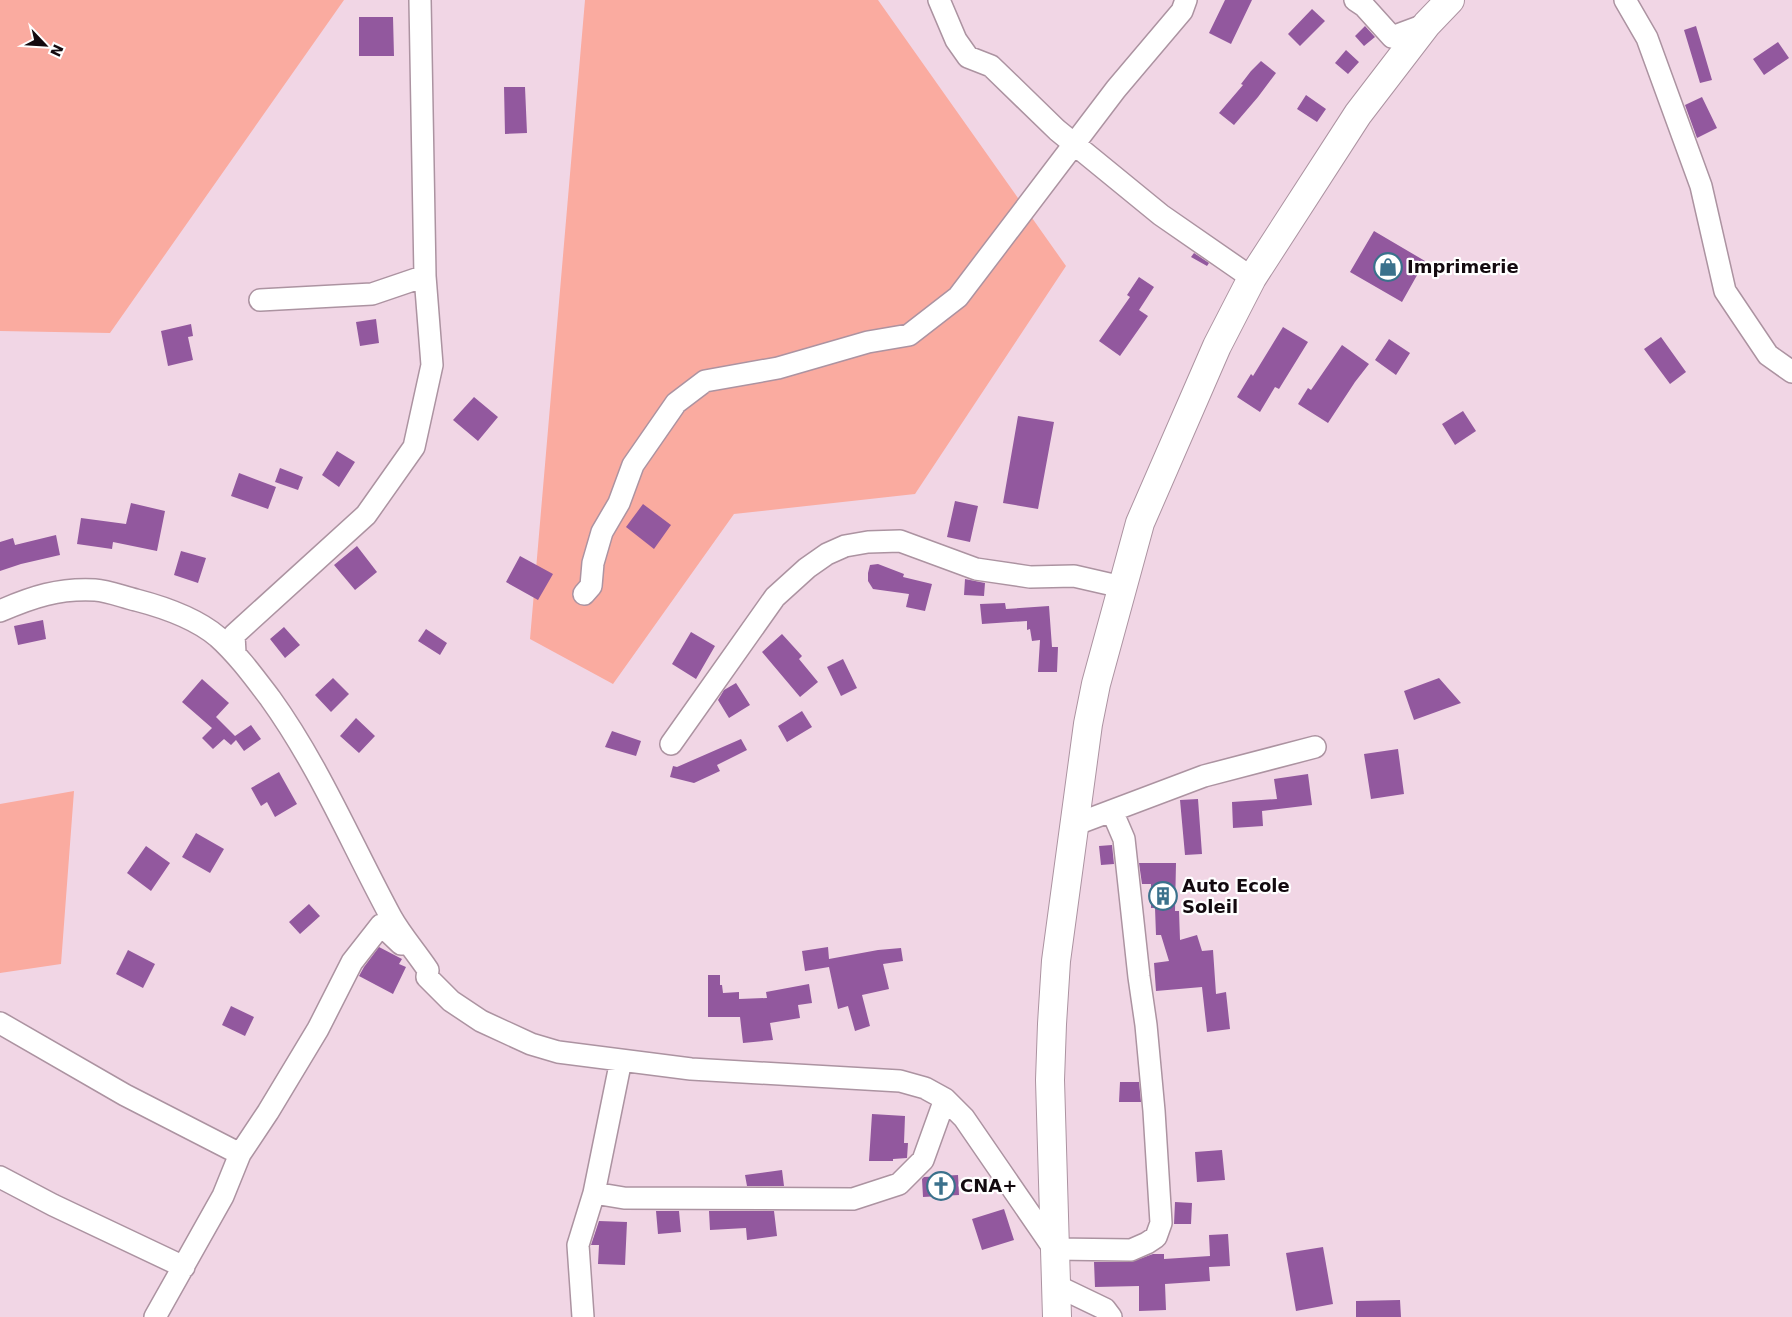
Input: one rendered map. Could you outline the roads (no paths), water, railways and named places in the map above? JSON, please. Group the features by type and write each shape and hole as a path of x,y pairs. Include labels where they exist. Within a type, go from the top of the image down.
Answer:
{"highway":[{"path":"1057,1317 1050,1080 1056,961 1081,768 1094,692 1122,587 1147,504 1218,346 1252,278 1358,114 1427,24 1450,0"}],"street":[{"path":"235,653 234,635 366,515 414,447 432,365 425,276 420,0"},
{"path":"939,0 956,40 968,57 991,66 1057,130 1075,142 1161,215 1252,278"},
{"path":"584,594 591,586 593,563 602,532 618,503 633,465 676,403 705,381 778,368 868,342 909,335 958,297 1075,142 1122,82 1182,11 1186,0"},
{"path":"1355,0 1364,6 1392,37 1427,24"},
{"path":"1625,0 1647,38 1700,186 1725,291 1768,355 1792,372"},
{"path":"260,300 372,294 425,276"},
{"path":"671,744 775,597 807,568 827,554 845,546 868,542 900,541 976,569 1030,577 1074,576 1122,587"},
{"path":"0,610 34,596 69,590 97,590 143,602 176,614 217,636 235,653 288,723 302,746 392,919 428,970 427,977 451,1001 481,1021 532,1044 558,1052 691,1069 900,1081 925,1088 945,1100 964,1118 1054,1249 1131,1250 1156,1237 1161,1223 1148,1044 1124,839 1112,811"},
{"path":"1074,825 1204,776 1315,747"},
{"path":"155,1317 222,1196 240,1154 318,1029 352,962 381,925 428,970"},
{"path":"0,1023 125,1095 240,1154"},
{"path":"582,1317 578,1245 594,1193 621,1060"},
{"path":"594,1193 624,1198 853,1199 899,1184 923,1160 945,1100"},
{"path":"0,1177 53,1205 184,1267"},
{"path":"1056,1285 1105,1309 1111,1317"}],"place":[{"name":"Imprimerie","path":"1388,267"},
{"name":"Auto Ecole Soleil","path":"1163,896"},
{"name":"CNA+","path":"941,1186"}]}
